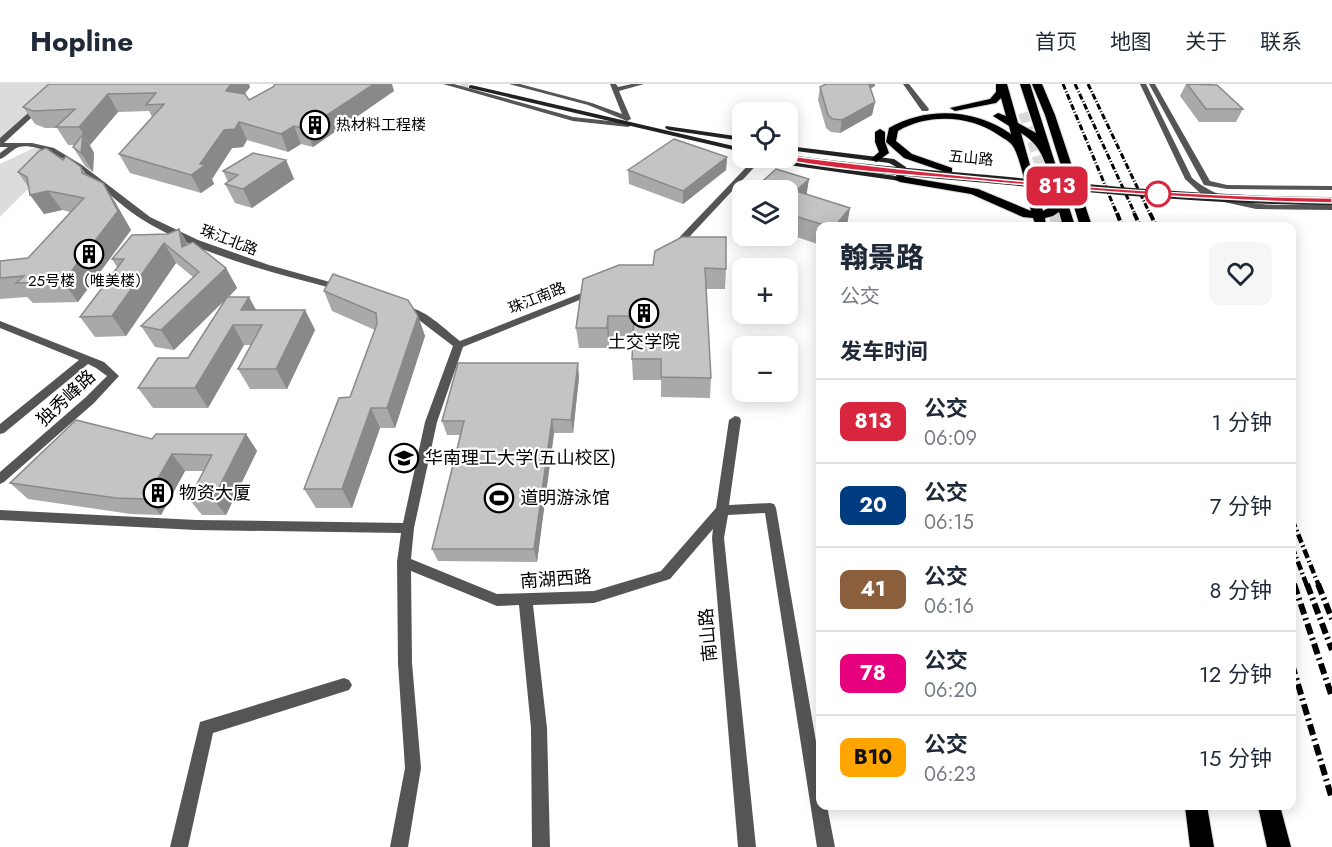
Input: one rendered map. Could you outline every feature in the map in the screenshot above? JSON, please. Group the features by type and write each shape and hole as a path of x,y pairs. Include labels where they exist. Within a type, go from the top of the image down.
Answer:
{"highway":[{"path":"876,159 884,153 879,134 883,126 898,116 925,109 961,108 993,101 1001,93 1002,84"},
{"path":"1002,84 1040,221"},
{"path":"1025,84 1068,222"},
{"path":"1037,84 1050,115 1085,222"},
{"path":"1016,92 1023,113"},
{"path":"961,108 987,113 1013,123 1035,137 1046,148"},
{"path":"948,170 913,159 897,150 889,136 890,130 903,118 930,113 969,116 1000,127 1018,144"},
{"path":"900,179 974,191 1040,221"},
{"path":"1040,221 1062,204"},
{"path":"1197,810 1202,847"},
{"path":"1270,810 1279,847"}],"main road":[{"path":"484,84 628,122 690,145 732,153"},
{"path":"471,87 732,143"},
{"path":"662,128 732,138"},
{"path":"652,131 732,148"},
{"path":"798,149 876,159 898,163 903,167 900,179 798,164"},
{"name":"五山路","path":"798,154 948,170 1218,192 1332,194"},
{"name":"五山路","path":"798,160 1152,194 1332,201"}],"street":[{"path":"0,143 65,84"},
{"path":"451,84 573,118 628,122"},
{"path":"512,84 590,104 628,122"},
{"path":"628,122 614,87 641,84"},
{"path":"906,84 925,109"},
{"path":"1143,84 1189,179 1214,197 1248,205 1332,207"},
{"path":"1152,84 1207,183 1227,187 1332,188"},
{"name":"珠江北路","path":"0,143 38,146 59,154 145,218 208,249 247,263 347,289"},
{"path":"0,157 16,145"},
{"path":"666,255 747,168"},
{"name":"珠江南路","path":"459,345 605,286"},
{"path":"389,303 419,315 459,345 431,422 408,528 404,562 405,663 413,768 399,847"},
{"name":"独秀峰路","path":"0,324 100,364 114,376 0,479"},
{"path":"0,430 86,360"},
{"name":"南山路","path":"735,420 718,538 747,847"},
{"path":"722,510 770,508 816,786"},
{"name":"南湖西路","path":"404,562 497,600 594,597 664,575 722,510"},
{"path":"0,514 196,525 408,528"},
{"path":"525,599 539,728 541,847"},
{"path":"179,847 206,728 344,685"},
{"path":"820,810 826,847"}],"shaded area":[{"path":"0,84 62,84 0,142"},
{"path":"38,146 59,154 49,168 0,217 0,164"}],"building":[{"path":"49,84 231,84 226,91 245,94 249,100 275,84 374,84 306,129 294,126 281,134 239,122 235,129 224,130 200,164 205,165 191,175 119,154 164,104 146,105 156,93 108,94 79,127 56,127 75,109 33,111 23,107"},
{"path":"826,84 869,84 875,102 842,120 833,119 828,115 820,87"},
{"path":"1187,84 1217,85 1243,109 1206,109"},
{"path":"83,134 81,153 73,147"},
{"path":"674,139 727,157 683,191 628,170"},
{"path":"46,148 63,160 66,156 81,167 82,173 103,183 118,211 63,282 16,283 24,276 0,278 0,261 28,258 84,198 48,191 30,195 27,177 18,172 39,151"},
{"path":"253,153 286,160 243,189 225,184 238,175 223,171"},
{"path":"776,169 809,179 798,189 798,180 764,180"},
{"path":"798,192 850,208 838,222 816,223 798,217"},
{"path":"179,229 182,247 193,242 226,268 161,330 141,326 199,272 164,243 112,316 80,317 124,259 112,259 132,235 168,234"},
{"name":"土交学院","path":"682,237 726,237 726,269 705,268 711,378 661,377 661,359 632,359 634,316 608,316 607,328 576,328 583,279 619,265 653,265 655,251"},
{"path":"333,274 408,300 418,316 387,408 371,408 342,489 304,489 339,398 350,397 377,324 376,313 324,291"},
{"path":"227,297 249,297 241,310 305,310 276,369 238,369 262,325 233,325 195,388 138,388 158,358 188,358"},
{"name":"道明游泳馆","path":"458,363 578,363 571,420 552,419 534,549 432,549 464,421 442,421"},
{"path":"76,420 152,439 156,434 246,434 213,499 189,499 212,455 172,454 146,499 116,498 10,483"}],"tunnel":[{"path":"461,84 471,87"},
{"path":"1023,113 1055,214"},
{"path":"1055,213 1058,222"}],"railway":[{"path":"1063,84 1117,214"},
{"path":"1075,84 1135,214"},
{"path":"1088,84 1150,214"},
{"path":"1117,213 1120,222"},
{"path":"1134,213 1138,222"},
{"path":"1150,213 1154,222"},
{"path":"1296,529 1319,586"},
{"path":"1296,557 1307,586"},
{"path":"1307,584 1332,650"},
{"path":"1318,584 1332,619"},
{"path":"1296,590 1332,697"},
{"path":"1296,678 1332,799"}],"bus line":[{"name":"813","path":"798,160 879,170 1152,194 1332,200"}],"place":[{"name":"热材料工程楼","path":"315,125"},
{"name":"25号楼（唯美楼）","path":"89,254"},
{"name":"土交学院","path":"644,313"},
{"name":"华南理工大学(五山校区)","path":"404,458"},
{"name":"物资大厦","path":"158,493"},
{"name":"道明游泳馆","path":"499,498"}]}
